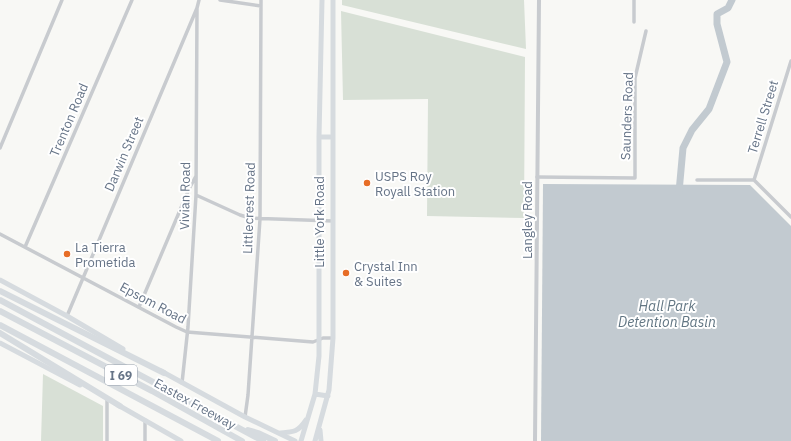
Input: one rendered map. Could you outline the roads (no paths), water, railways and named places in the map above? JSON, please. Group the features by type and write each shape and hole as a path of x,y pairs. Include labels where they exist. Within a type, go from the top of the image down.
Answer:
{"highway":[{"path":"0,291 164,373"},
{"name":"Eastex Freeway","path":"0,300 263,441"},
{"name":"I 69","path":"0,311 152,391 242,441"},
{"name":"Eastex Freeway","path":"0,325 218,441"},
{"path":"0,333 120,406"},
{"path":"240,429 258,433 275,441"}],"main road":[{"name":"Little York Road","path":"301,441 315,394 319,364 319,137 322,0"},
{"name":"Little York Road","path":"315,441 328,396 333,338 333,0"},
{"path":"319,137 333,138"},
{"path":"0,280 67,316 182,383 245,417 295,441"},
{"path":"0,342 120,406 181,441"},
{"path":"315,394 328,396"},
{"path":"281,434 296,431 301,428 309,416"},
{"path":"319,428 321,441"},
{"path":"281,434 287,441"}],"street":[{"path":"0,148 62,0"},
{"name":"Trenton Road","path":"25,247 132,0"},
{"name":"Darwin Street","path":"67,316 197,8 199,0"},
{"path":"220,0 261,6"},
{"name":"Littlecrest Road","path":"245,417 248,395 260,219 261,0"},
{"name":"Langley Road","path":"535,441 539,0"},
{"path":"634,0 634,22"},
{"name":"Vivian Road","path":"182,383 196,195 197,8"},
{"name":"Saunders Road","path":"537,177 635,178 635,78 646,31"},
{"name":"Terrell Street","path":"754,180 791,61"},
{"path":"139,307 188,189 196,175"},
{"path":"697,180 754,180 791,217"},
{"path":"196,195 250,218 333,221"},
{"name":"Epsom Road","path":"0,234 187,332 313,342 323,338 333,338"},
{"path":"107,399 107,441"},
{"path":"145,420 145,441"}],"water":[{"name":"Hall Park Detention Basin","path":"543,184 750,185 791,226 791,441 541,441"}],"waterway":[{"path":"679,192 683,148 692,130 709,109 727,62 717,24 717,14 728,8 732,0"}],"place":[{"name":"USPS Roy Royall Station","path":"367,183"},
{"name":"La Tierra Prometida","path":"67,254"},
{"name":"Crystal Inn & Suites","path":"346,273"}]}
